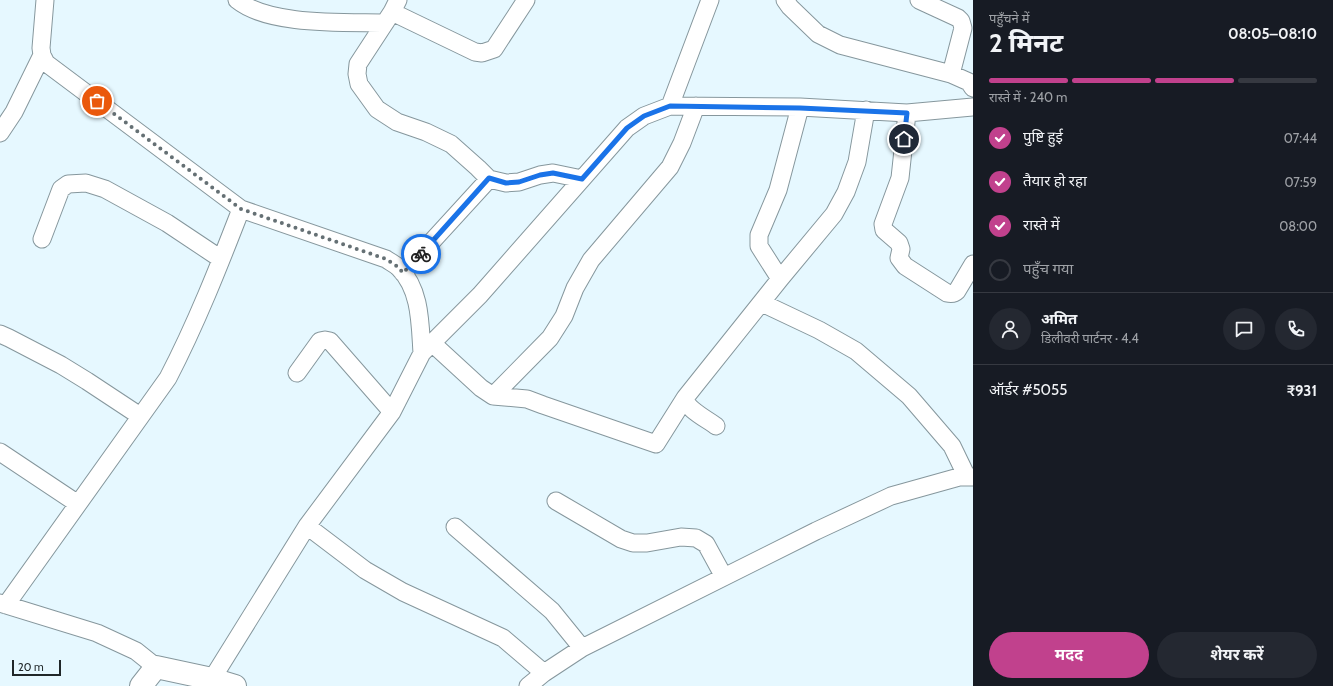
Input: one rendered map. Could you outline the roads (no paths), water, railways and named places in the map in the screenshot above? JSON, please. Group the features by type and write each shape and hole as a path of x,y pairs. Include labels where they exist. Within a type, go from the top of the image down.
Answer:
{"street":[{"path":"45,0 41,42 42,55 46,63 241,209 386,259 398,267 410,281 414,292 427,348 481,388 493,396 527,399 656,444 685,398 834,214 846,192 857,162 866,110"},
{"path":"237,0 244,6 278,18 326,22 392,12 475,52 482,53 494,49 526,0"},
{"path":"670,106 710,0"},
{"path":"785,0 790,7 818,34 840,45 951,74 969,82 973,88"},
{"path":"919,0 958,18 961,22 963,28 951,74"},
{"path":"392,12 358,64 357,74 359,84 377,109 397,122 426,132 451,144 489,178 506,183 519,182 540,175 553,173 582,179"},
{"path":"0,133 14,112 42,55"},
{"path":"212,679 307,526 392,412 427,348 480,295 627,128 644,116 670,106 800,108 907,113 973,107"},
{"path":"493,396 550,338 564,316 575,288 591,260 670,167 682,143 696,106"},
{"path":"780,279 759,246 759,235 778,190 800,108"},
{"path":"907,113 900,178 883,224 884,230 899,242 899,258 905,266 947,293 951,294 957,291 973,264"},
{"path":"403,273 489,178"},
{"path":"42,239 61,189 68,184 86,183 105,189 166,223 221,259"},
{"path":"235,686 212,679 156,667 136,651 97,633 3,604 78,504 168,378 221,259 241,209"},
{"path":"762,303 819,330 856,351 909,396 952,446 970,477"},
{"path":"0,334 87,381 140,416"},
{"path":"297,373 320,341 330,341 392,412"},
{"path":"685,398 685,402 689,407 716,426"},
{"path":"0,452 78,504"},
{"path":"528,686 544,673 582,648 816,531 891,496 959,477 970,477"},
{"path":"556,501 621,539 633,543 647,543 681,536 696,538 706,544 724,577"},
{"path":"307,526 366,570 403,592 503,638 544,673"},
{"path":"455,528 552,611 582,648"},
{"path":"142,686 156,667"}]}
